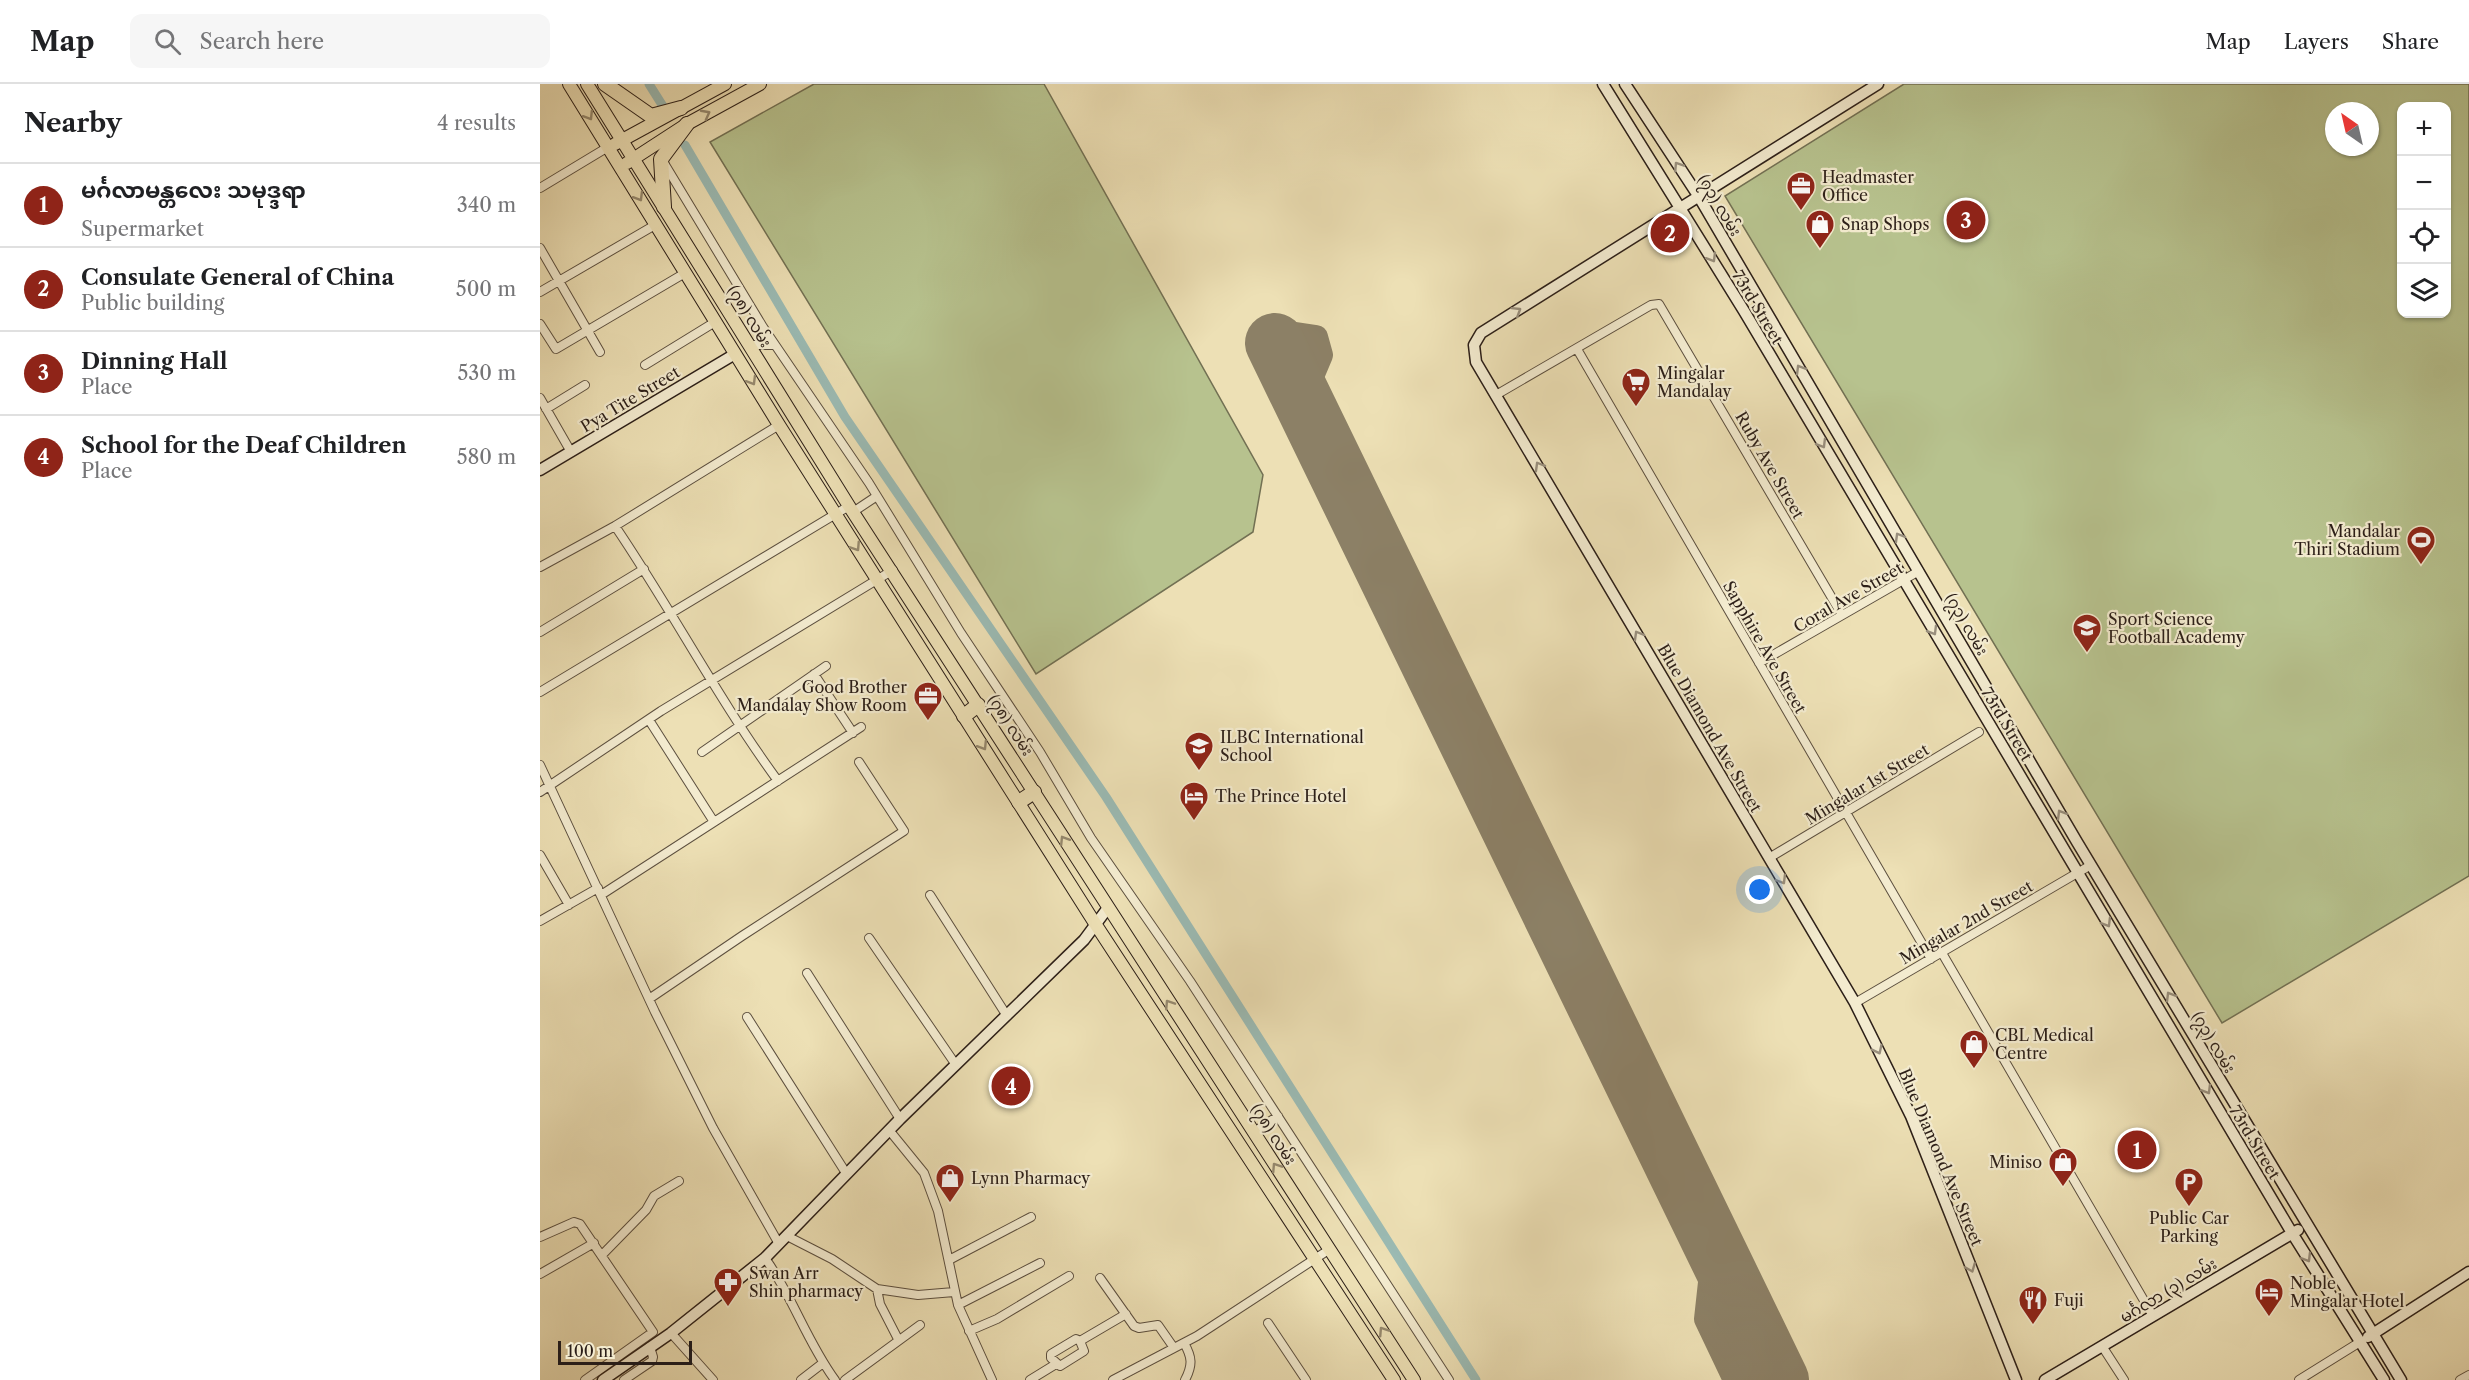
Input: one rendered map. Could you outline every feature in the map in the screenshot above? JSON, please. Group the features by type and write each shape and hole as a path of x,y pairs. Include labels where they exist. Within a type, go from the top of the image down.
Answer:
{"highway":[{"path":"605,84 651,116 681,108"},
{"path":"664,207 661,159 687,124"},
{"path":"964,716 978,705"},
{"path":"1019,802 1034,792"}],"main road":[{"name":"(၇၈) လမ်း","path":"569,84 778,425 1096,925 1314,1259 1396,1380"},
{"name":"(၇၈) လမ်း","path":"587,84 851,509 893,570 1107,909 1411,1375"},
{"path":"609,147 725,84"},
{"path":"621,166 687,124 760,84"},
{"name":"73rd Street","path":"1603,84 1744,311 2292,1233 2385,1380"},
{"name":"(၇၃) လမ်း","path":"1625,84 1698,197 1761,302 2091,864 2373,1334"},
{"name":"Blue Diamond Ave Street","path":"1878,84 1481,333 1474,345 1476,362 1855,1003 1911,1116 2016,1380"},
{"path":"1744,311 1761,302"},
{"name":"Pya Tite Street","path":"540,470 735,354"},
{"path":"603,1380 671,1333 765,1258 900,1119 1007,1016 1096,925 1107,909"},
{"name":"မင်္ဂလာ (၃) လမ်း","path":"2045,1380 2306,1225"},
{"path":"2360,1342 2469,1272"},
{"path":"2373,1334 2401,1380"}],"street":[{"path":"540,188 609,147"},
{"path":"661,159 776,345 877,496 961,633 1040,752 1091,838 1278,1116 1449,1380"},
{"path":"540,292 656,225"},
{"path":"540,248 600,352"},
{"path":"540,324 556,349 685,273"},
{"name":"Ruby Ave Street","path":"1497,395 1651,305 1660,305 1842,615"},
{"path":"645,365 715,322"},
{"path":"748,345 776,345"},
{"name":"Sapphire Ave Street","path":"1577,349 1931,960"},
{"path":"546,409 585,385"},
{"path":"540,399 572,452"},
{"path":"540,567 615,526 778,425"},
{"path":"540,692 835,515 877,496"},
{"path":"615,526 644,569 710,682 777,782"},
{"path":"540,632 644,569"},
{"path":"540,792 649,720 893,570"},
{"name":"Coral Ave Street","path":"1759,663 1919,571"},
{"path":"702,752 826,666"},
{"path":"814,674 853,733"},
{"path":"649,720 714,822"},
{"path":"540,921 600,891 714,822 861,727"},
{"name":"Mingalar 1st Street","path":"1769,858 1979,732"},
{"path":"649,999 904,831 859,762"},
{"path":"540,765 649,999 713,1128 783,1240 832,1259 877,1289 918,1295 954,1292"},
{"path":"540,855 569,905"},
{"name":"Mingalar 2nd Street","path":"1855,1003 2091,864"},
{"path":"930,895 1007,1016"},
{"path":"869,938 956,1065"},
{"path":"1942,953 2153,1316"},
{"path":"807,973 900,1119"},
{"path":"747,1017 846,1173"},
{"path":"1254,1132 1278,1116"},
{"path":"889,1130 924,1173 938,1211 958,1305 992,1380"},
{"path":"602,1255 646,1210 654,1196 679,1181"},
{"path":"950,1260 1030,1217"},
{"path":"540,1237 574,1222 580,1224 653,1332 585,1380"},
{"path":"540,1274 594,1243"},
{"path":"1113,1380 1174,1348 1259,1298 1330,1249"},
{"path":"765,1258 791,1298 823,1363 836,1380"},
{"path":"958,1305 1040,1263"},
{"path":"969,1331 1005,1315 1069,1276"},
{"path":"1100,1278 1125,1314 1139,1328 1158,1325 1174,1348"},
{"path":"877,1289 879,1304 898,1339"},
{"path":"1056,1364 1051,1354 1076,1339 1080,1341 1125,1314"},
{"path":"1268,1323 1306,1380"},
{"path":"845,1380 920,1325"},
{"path":"671,1333 713,1380"},
{"path":"1030,1380 1056,1364 1060,1366 1084,1351 1080,1341"},
{"path":"1184,1342 1191,1355 1191,1368 1185,1380"},
{"path":"2299,1380 2360,1342"},
{"path":"2102,1346 2124,1380"},
{"path":"624,1380 651,1361 653,1357 650,1347"},
{"path":"801,1380 823,1363"},
{"path":"1396,1380 1411,1375"},
{"path":"2460,1380 2469,1375"}],"green space":[{"path":"814,84 1044,84 1263,475 1253,532 1036,674 710,142"},
{"path":"1904,84 2469,84 2469,876 2222,1023 1725,196"}],"waterway":[{"path":"649,84 666,111"},
{"path":"685,145 845,417 1106,797 1476,1380"}],"taxiway":[{"path":"1275,343 1296,334 1316,337 1321,355 1302,400"},
{"path":"1714,1246 1706,1319 1735,1380"}],"runway":[{"path":"1275,343 1779,1380"}],"place":[{"name":"Headmaster Office","path":"1801,212"},
{"name":"Dinning Hall","path":"1966,220"},
{"name":"Consulate General of China","path":"1670,233"},
{"name":"Snap Shops","path":"1820,250"},
{"name":"Mingalar Mandalay","path":"1636,408"},
{"name":"Mandalar Thiri Stadium","path":"2421,566"},
{"name":"Sport Science Football Academy","path":"2087,654"},
{"name":"Good Brother Mandalay Show Room","path":"928,722"},
{"name":"ILBC International School","path":"1199,772"},
{"name":"The Prince Hotel","path":"1194,822"},
{"name":"CBL Medical Centre","path":"1974,1070"},
{"name":"School for the Deaf Children","path":"1011,1086"},
{"name":"မင်္ဂလာမန္တလေး သမုဒ္ဒရာ","path":"2137,1150"},
{"name":"Miniso","path":"2063,1188"},
{"name":"Lynn Pharmacy","path":"950,1204"},
{"name":"Public Car Parking","path":"2189,1208"},
{"name":"Swan Arr Shin pharmacy","path":"728,1308"},
{"name":"Noble Mingalar Hotel","path":"2269,1318"},
{"name":"Fuji","path":"2033,1326"}]}
